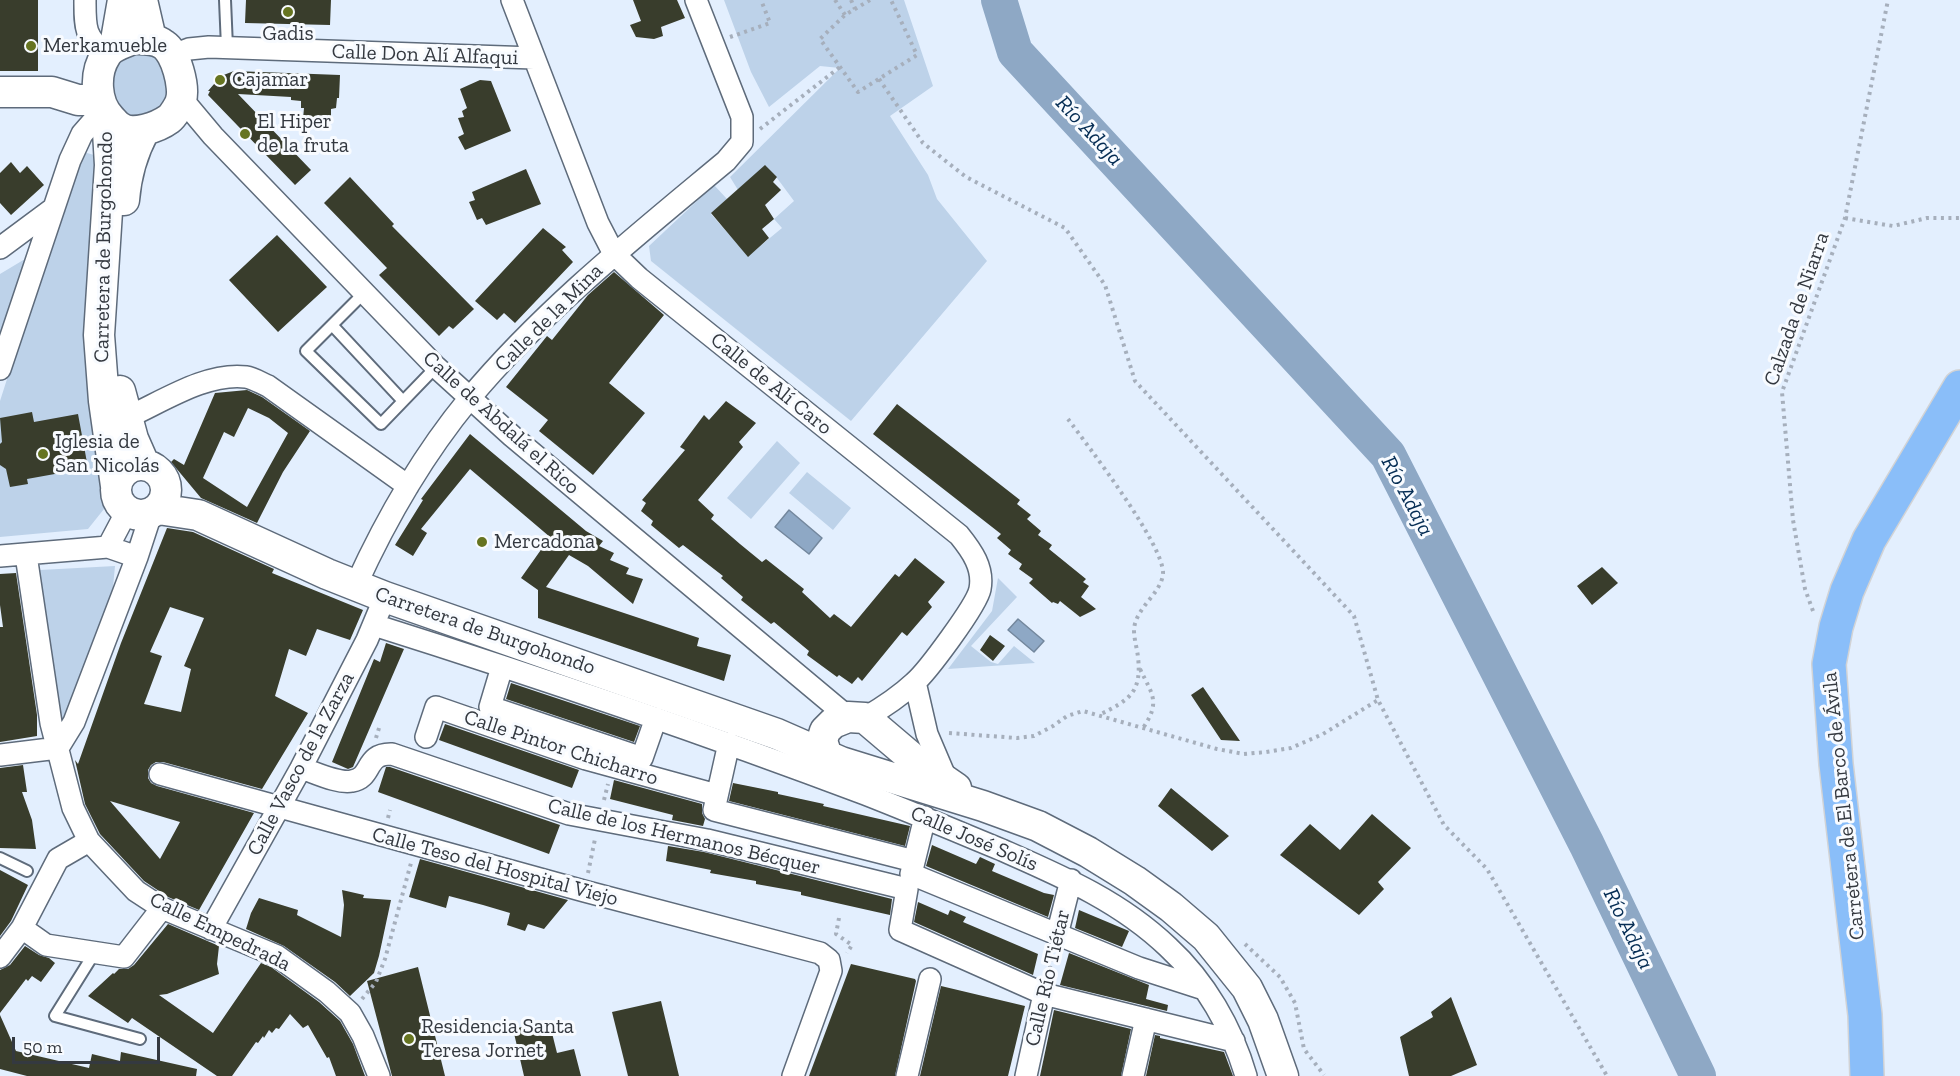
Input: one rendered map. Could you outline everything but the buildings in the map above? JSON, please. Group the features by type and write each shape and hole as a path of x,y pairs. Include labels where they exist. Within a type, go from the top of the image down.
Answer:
{"highway":[{"name":"Carretera de El Barco de Ávila","path":"1867,1076 1865,1016 1836,764 1830,664 1836,627 1847,591 1869,540 1960,387"}],"main road":[{"name":"Carretera de Burgohondo","path":"123,0 105,83 110,173 99,335 103,392 144,502"},
{"path":"105,83 122,129 144,131 170,119 182,99 180,75 162,47 142,0"},
{"path":"0,92 52,92 105,83 133,39 162,47"},
{"name":"Carretera de Burgohondo","path":"144,131 128,168 124,192 114,324 119,389 126,418 144,464 130,467 121,475 144,502 198,515 385,597 777,734 841,730"},
{"path":"983,806 911,757 894,741 841,730 841,762 983,806 1038,826 1088,852 1171,907 1206,937 1247,988 1263,1020 1283,1076"},
{"path":"879,774 888,768 894,751 894,741"}],"street":[{"path":"0,369 70,160 105,83 95,45 86,32 85,0"},
{"name":"Calle de Alí Caro","path":"512,0 598,223 614,254 648,285 959,535 973,552 979,570 980,590 971,609 915,682 885,706 841,730"},
{"path":"696,0 742,117 742,142"},
{"name":"Calle Don Alí Alfaqui","path":"162,47 189,49 227,47 534,58"},
{"name":"Calle de Abdalá el Rico","path":"182,99 213,136 436,367 841,730"},
{"name":"Calle de la Mina","path":"356,585 374,546 423,461 470,398 529,334 614,254 726,161 742,142"},
{"path":"0,248 54,208"},
{"path":"126,418 203,382 226,377 248,377 268,386 408,486"},
{"path":"108,547 144,502"},
{"path":"0,755 58,748 74,722 137,556 144,502"},
{"path":"0,556 108,547 137,556"},
{"name":"Calle Empedrada","path":"26,555 51,723 73,808 89,841 136,891 162,908 277,956 327,992 350,1013 363,1036 379,1076"},
{"name":"Calle Vasco de la Zarza","path":"211,929 301,768 374,625 385,597"},
{"name":"Calle José Solís","path":"374,625 729,743 925,817 1071,880 1114,905 1168,947 1204,989 1234,1041 1246,1076"},
{"path":"502,667 490,707 634,756 642,758 656,718"},
{"path":"915,682 927,734 948,783"},
{"name":"Calle Pintor Chicharro","path":"426,737 436,707 612,766 911,875"},
{"path":"716,803 729,743"},
{"name":"Calle de los Hermanos Bécquer","path":"301,768 342,781 353,781 363,776 374,759 381,753 392,754 569,814 600,815 707,840 911,875 1139,968 1204,989"},
{"name":"Calle Teso del Hospital Viejo","path":"160,774 837,958"},
{"path":"925,817 900,930 1044,994 1234,1041"},
{"path":"0,957 22,928 58,859 89,841"},
{"name":"Calle Río Tiétar","path":"1058,935 1071,880"},
{"path":"22,928 46,945 124,957 162,908"},
{"path":"793,1076 837,958"},
{"path":"907,1076 930,979"},
{"name":"Calle Río Tiétar","path":"1026,1076 1044,994"},
{"path":"1133,1076 1146,1019"}],"lane":[{"path":"225,0 227,47"},
{"path":"364,293 306,351 381,424 436,367"},
{"path":"332,325 403,401"},
{"path":"0,858 27,871"},
{"path":"95,952 56,1016 140,1039"}],"path":[{"path":"729,37 770,23 761,0"},
{"path":"835,0 844,15"},
{"path":"851,0 855,9"},
{"path":"870,0 844,15 820,39 858,92 916,56 891,0"},
{"name":"Calzada de Niarra","path":"1816,621 1805,589 1793,520 1782,392 1845,218 1888,0"},
{"path":"742,142 840,67"},
{"path":"879,79 923,142 966,177 1065,228 1105,285 1135,381 1354,616 1378,700 1444,825 1487,869 1607,1076"},
{"path":"1845,218 1893,226 1927,218 1960,218"},
{"path":"1068,419 1149,534 1163,566 1163,577 1136,621 1134,631 1139,669 1138,683 1130,695 1117,706 1099,716"},
{"path":"1139,669 1153,696 1153,714 1143,728"},
{"path":"927,734 946,733 1017,738 1034,736 1067,716 1083,711 1217,749 1244,754 1291,748 1323,734 1378,700"},
{"path":"584,891 612,766"},
{"path":"350,1013 376,982 416,845"},
{"path":"837,958 852,945 836,934 838,918"},
{"name":"Calle Río Tiétar","path":"1044,994 1058,935"}],"shaded area":[{"path":"724,0 904,0 933,86 890,116 928,175 937,199 987,261 851,421 651,261 649,246 714,185 727,199 711,214 748,256 782,228 774,219 794,201 774,174 738,190 730,177 840,68 820,66 769,107 751,72"},
{"path":"146,51 165,66 168,78 167,103 146,119 124,116 110,96 113,64 122,55"},
{"path":"80,151 101,157 91,327 104,509 88,529 0,537 0,401"},
{"path":"30,256 0,345 0,274"},
{"path":"777,441 800,463 751,519 727,498"},
{"path":"807,472 851,508 833,530 789,493"},
{"path":"789,510 822,538 809,554 775,527"},
{"path":"115,566 112,598 60,726 40,570"},
{"path":"998,578 1017,597 971,646 991,662 998,664 1014,646 1035,663 948,669 992,611"},
{"path":"1018,619 1044,641 1034,652 1008,630"}],"waterway":[{"name":"Río Adaja","path":"999,0 1015,52 1388,455 1587,845 1698,1076"}],"place":[{"name":"Gadis","path":"288,12"},
{"name":"Merkamueble","path":"31,46"},
{"name":"Cajamar","path":"220,80"},
{"name":"El Hiper de la fruta","path":"245,134"},
{"name":"Iglesia de San Nicolás","path":"43,454"},
{"name":"Mercadona","path":"482,542"},
{"name":"Residencia Santa Teresa Jornet","path":"409,1039"}]}
